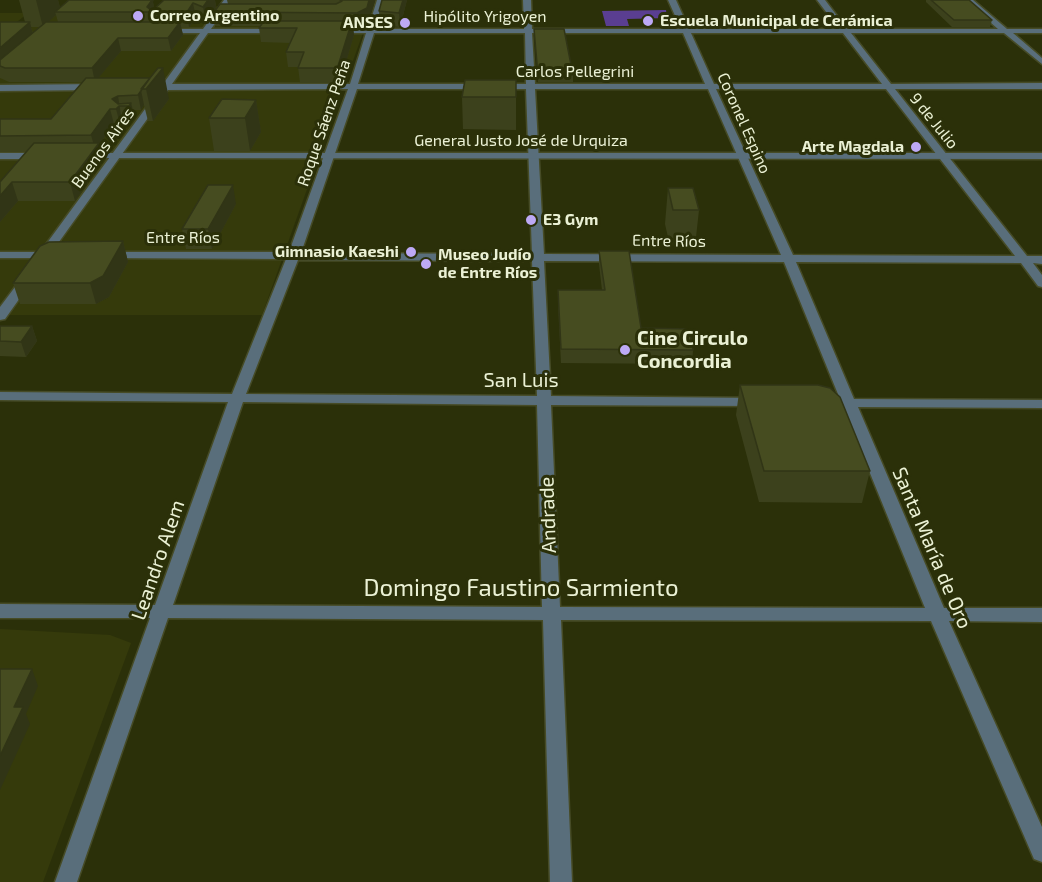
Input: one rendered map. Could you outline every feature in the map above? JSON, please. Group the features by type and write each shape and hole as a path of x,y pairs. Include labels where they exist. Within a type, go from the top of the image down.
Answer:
{"street":[{"name":"Buenos Aires","path":"0,316 51,255 116,156 228,0"},
{"name":"Roque Sáenz Peña","path":"294,255 381,0"},
{"name":"Andrade","path":"527,0 561,882"},
{"name":"Coronel Espino","path":"672,0 788,258"},
{"name":"9 de Julio","path":"821,0 1042,283"},
{"path":"969,0 1042,63"},
{"path":"219,13 234,14"},
{"path":"147,31 288,31"},
{"name":"Hipólito Yrigoyen","path":"324,31 1042,31"},
{"name":"Carlos Pellegrini","path":"142,87 1042,86"},
{"path":"0,88 107,87"},
{"path":"0,156 58,156"},
{"name":"General Justo José de Urquiza","path":"70,156 1042,156"},
{"path":"0,255 51,255"},
{"name":"Entre Ríos","path":"92,255 1042,260"},
{"name":"Leandro Alem","path":"66,882 237,398 294,255"},
{"name":"Santa María de Oro","path":"788,258 937,614 1042,852"},
{"name":"San Luis","path":"0,396 766,402"},
{"path":"813,403 1042,404"},
{"name":"Domingo Faustino Sarmiento","path":"0,611 1042,615"}],"shaded area":[{"path":"71,0 143,7 200,7 324,0 374,2 262,315 0,315 0,13 28,13 13,25 39,26"},
{"path":"666,10 667,18 627,19 629,26 606,26 602,11"},
{"path":"0,629 110,635 131,643 43,882 0,882"}],"building":[{"path":"69,0 152,0 147,7 152,11 164,0 208,0 203,7 193,3 187,12 55,12"},
{"path":"340,0 369,0 367,8 357,13 214,12 220,4 336,4 342,1"},
{"path":"382,0 403,0 399,13 379,11"},
{"path":"931,0 969,0 992,20 954,20"},
{"path":"264,21 352,21 338,66 335,68 298,68 304,52 286,52 297,28 259,28"},
{"path":"0,22 30,22 0,48"},
{"path":"46,22 180,22 168,38 118,38 92,68 5,68 0,66 0,60"},
{"path":"534,29 564,29 573,75 538,75"},
{"path":"158,68 163,68 146,89 141,89"},
{"path":"86,78 150,78 138,95 118,96 112,99 118,104 131,103 129,106 110,109 91,135 0,136 0,119 51,119"},
{"path":"465,80 516,80 516,97 462,97"},
{"path":"222,99 256,100 245,118 209,118"},
{"path":"34,143 99,143 70,182 12,182 0,196 0,182"},
{"path":"208,185 233,185 208,229 182,229"},
{"path":"668,188 693,188 699,210 673,210"},
{"path":"123,241 103,276 90,283 13,283 40,246 49,242"},
{"path":"599,251 629,251 641,328 689,329 693,350 561,349 558,290 605,290"},
{"path":"0,326 32,326 21,342 0,341"},
{"path":"740,385 818,385 830,388 840,397 870,471 764,471"},
{"path":"0,669 32,669 14,707 23,707 0,756"}],"place":[{"name":"Correo Argentino","path":"138,16"},
{"name":"Escuela Municipal de Cerámica","path":"648,21"},
{"name":"ANSES","path":"405,23"},
{"name":"Arte Magdala","path":"916,147"},
{"name":"E3 Gym","path":"531,220"},
{"name":"Gimnasio Kaeshi","path":"411,252"},
{"name":"Museo Judío de Entre Ríos","path":"426,264"},
{"name":"Cine Circulo Concordia","path":"625,350"}]}
